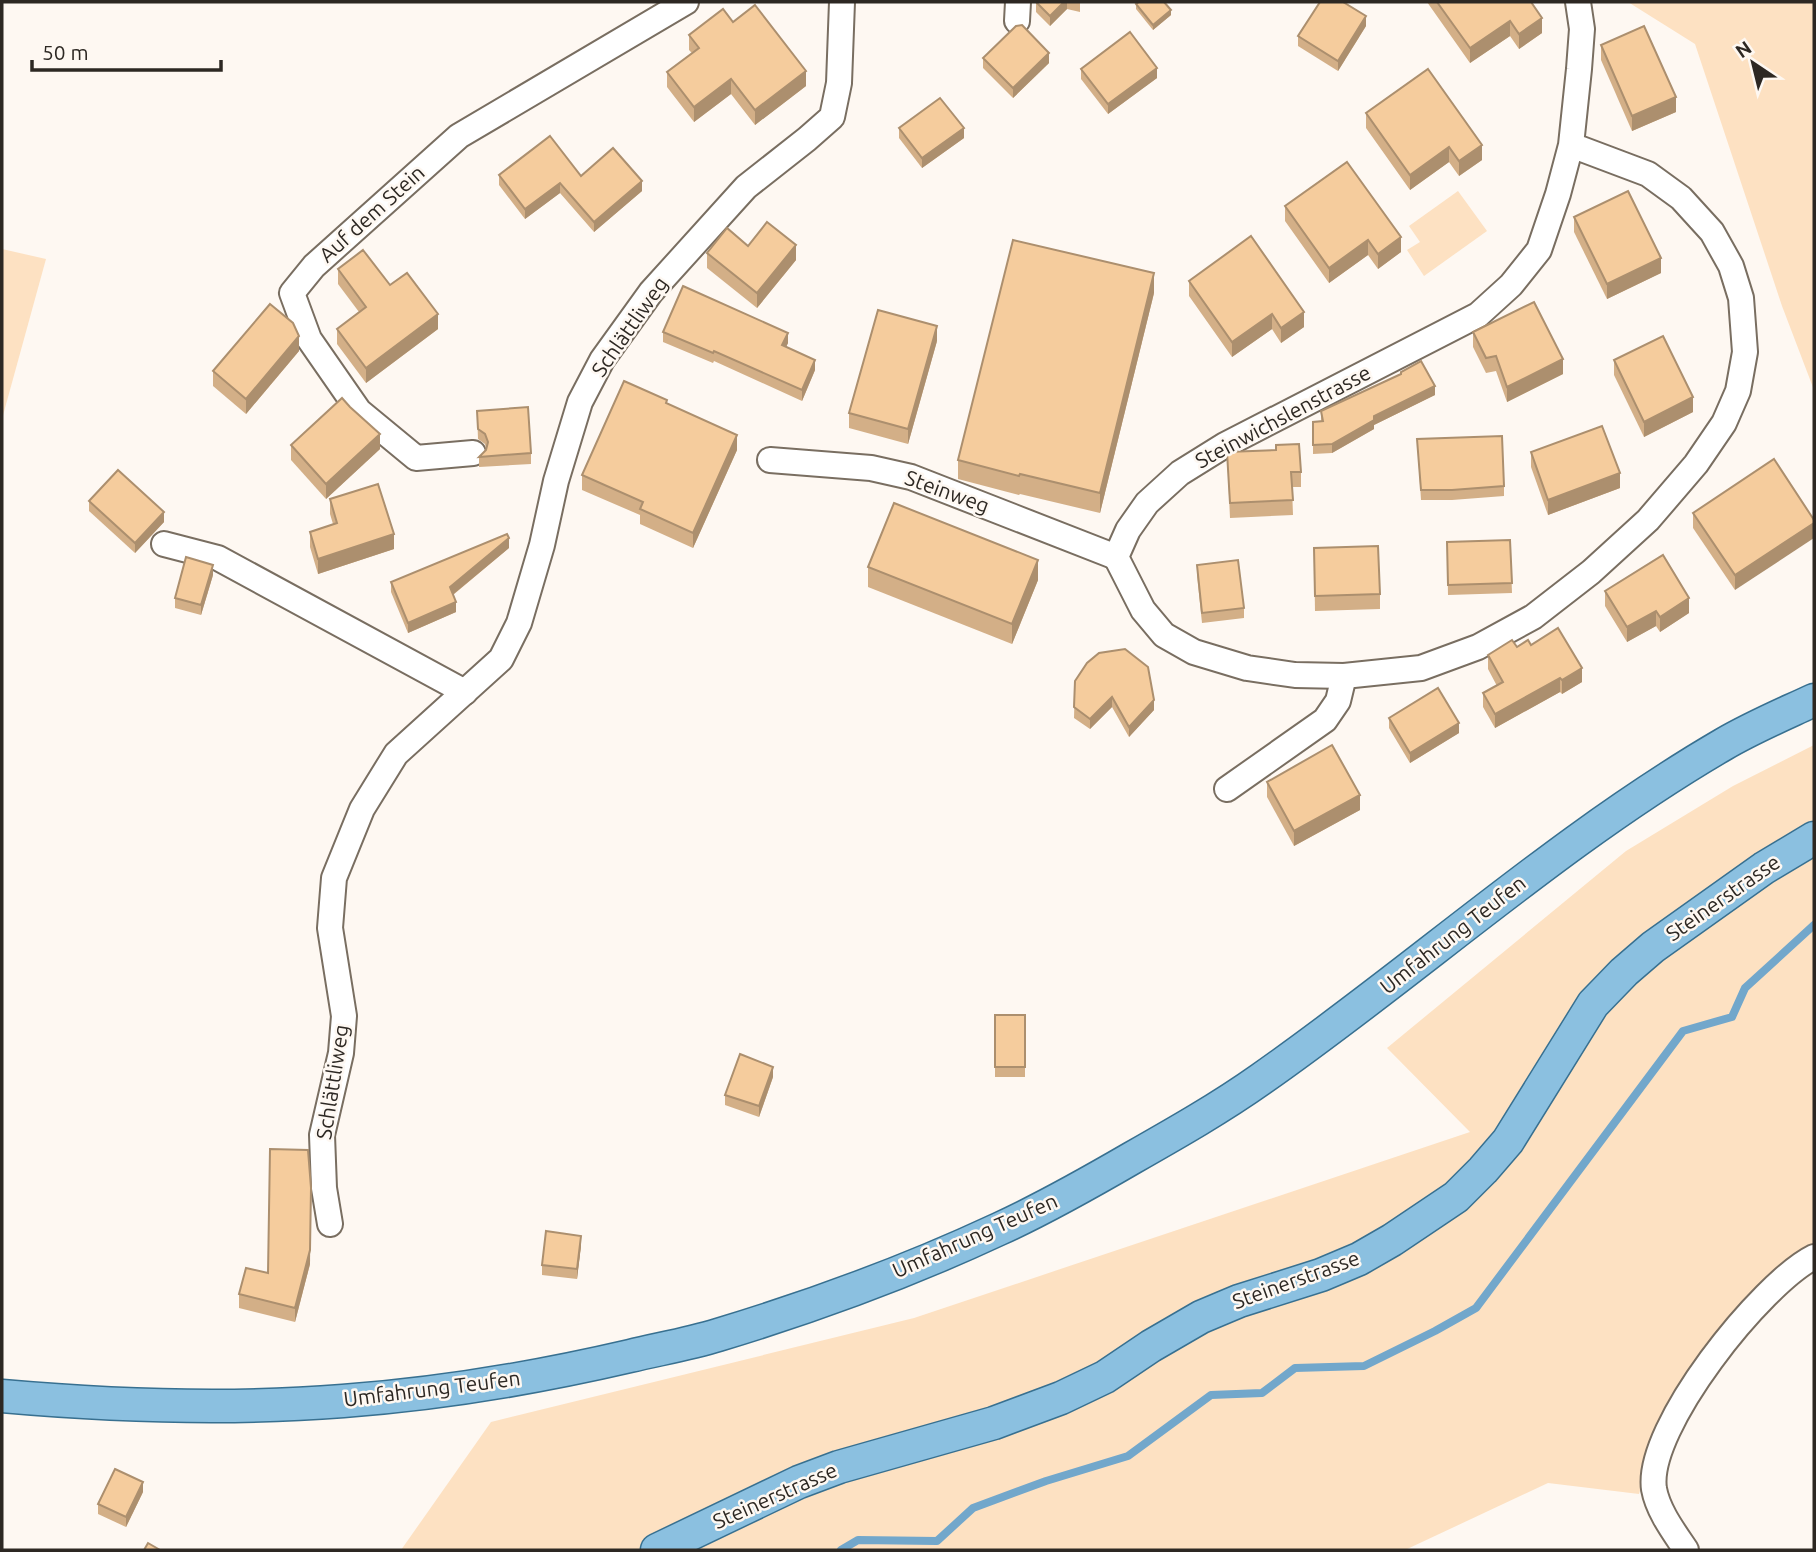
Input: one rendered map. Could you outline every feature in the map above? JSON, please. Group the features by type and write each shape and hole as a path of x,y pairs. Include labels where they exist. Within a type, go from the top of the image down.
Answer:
{"main road":[{"name":"Umfahrung Teufen","path":"2,1396 128,1406 249,1406 341,1402 432,1392 504,1382 608,1361 714,1336 824,1300 1002,1227 1091,1182 1181,1130 1259,1081 1608,818 1729,741 1814,700"},
{"name":"Steinerstrasse","path":"657,1550 799,1482 839,1467 994,1423 1061,1398 1105,1377 1201,1317 1239,1301 1321,1276 1392,1240 1456,1197 1483,1170 1508,1140 1593,1004 1624,972 1653,947 1764,868 1814,838"}],"street":[{"name":"Auf dem Stein","path":"473,453 416,458 359,411 309,339 292,293 314,266 459,136 686,2"},
{"name":"Schlättliweg","path":"330,1224 324,1188 323,1135 341,1052 344,1016 330,928 334,878 362,808 396,754 500,659 519,623 542,545 556,481 580,402 602,360 650,292 746,187 832,117 839,83 842,2"},
{"name":"Steinwichslenstrasse","path":"1116,557 1128,530 1147,503 1180,473 1225,445 1478,315 1511,285 1539,250 1571,145 1582,29 1578,2"},
{"path":"1116,557 1143,610 1164,635 1194,652 1247,668 1295,675 1344,676 1421,668 1478,647 1533,617 1591,572 1648,520 1696,464 1724,423 1738,391 1745,352 1741,298 1731,266 1712,232 1681,198 1648,174 1571,145"},
{"name":"Steinweg","path":"770,460 871,468 911,477 1116,557"},
{"path":"164,544 218,558 465,692"},
{"path":"1227,789 1325,720 1338,701 1344,676"},
{"path":"1686,1550 1673,1530 1654,1489 1654,1471 1661,1448 1681,1404 1733,1329 1779,1284 1814,1257"}],"shaded area":[{"path":"1628,2 1814,2 1814,390 1782,306 1695,44"},
{"path":"1458,191 1487,231 1424,276 1407,250 1420,242 1409,226"},
{"path":"2,249 46,259 2,419"},
{"path":"1814,745 1814,1245 1655,1437 1639,1494 1548,1483 1405,1550 401,1550 491,1422 914,1318 1470,1132 1387,1048 1626,851 1733,786"}],"building":[{"path":"1036,2 1064,2 1050,16"},
{"path":"1164,2 1171,10 1153,25 1136,4"},
{"path":"1320,2 1343,2 1366,16 1338,61 1298,36"},
{"path":"1437,2 1531,2 1542,18 1519,34 1510,21 1470,48"},
{"path":"755,5 806,71 755,110 731,79 694,107 667,72 699,48 689,35 723,9 733,22"},
{"path":"1022,25 1049,53 1013,88 983,58 1016,26"},
{"path":"1644,26 1676,97 1632,116 1601,45"},
{"path":"1130,32 1157,68 1108,104 1081,69"},
{"path":"1428,69 1482,145 1459,161 1449,147 1410,175 1366,113"},
{"path":"940,98 964,128 922,158 899,128"},
{"path":"550,136 581,176 613,148 642,181 594,222 560,183 525,209 499,175"},
{"path":"1347,162 1401,237 1378,254 1368,240 1329,268 1285,206"},
{"path":"1628,191 1661,258 1607,284 1574,217"},
{"path":"767,222 796,245 757,293 707,253 727,228 748,246"},
{"path":"1251,236 1304,312 1281,328 1272,314 1232,342 1189,281"},
{"path":"1013,240 1154,273 1100,493 958,460"},
{"path":"363,250 390,285 407,273 438,314 366,368 337,329 366,307 338,269"},
{"path":"683,286 788,333 782,345 815,360 802,390 714,351 713,353 663,332"},
{"path":"1534,302 1563,359 1507,387 1496,356 1486,358 1473,332"},
{"path":"270,304 293,323 299,336 246,399 213,371"},
{"path":"878,310 937,326 908,429 849,413"},
{"path":"1663,336 1693,397 1644,422 1614,360"},
{"path":"1421,361 1435,386 1374,416 1374,420 1332,444 1313,445 1313,422 1323,421 1321,411 1401,374"},
{"path":"624,381 737,435 693,533 640,509 643,502 582,475"},
{"path":"342,398 380,434 326,484 291,445"},
{"path":"528,407 531,453 479,457 486,450 488,442 485,434 478,429 477,411"},
{"path":"1602,426 1620,473 1548,500 1531,452"},
{"path":"1502,436 1504,486 1421,490 1417,439"},
{"path":"1299,444 1301,472 1291,472 1293,500 1230,503 1227,452 1276,450 1276,445"},
{"path":"1774,459 1814,523 1735,575 1693,513"},
{"path":"118,470 164,512 135,543 89,501"},
{"path":"378,484 394,534 318,559 310,532 337,523 330,499"},
{"path":"894,503 1038,560 1012,624 868,567"},
{"path":"507,534 509,538 450,587 456,602 408,623 391,582"},
{"path":"1510,540 1512,583 1448,585 1447,542"},
{"path":"1378,546 1380,594 1315,596 1314,548"},
{"path":"1663,555 1689,598 1660,617 1656,611 1627,627 1605,591"},
{"path":"186,557 213,565 201,605 175,598"},
{"path":"1238,560 1244,608 1202,613 1197,565"},
{"path":"1558,628 1582,668 1495,714 1483,693 1503,682 1488,655 1512,640 1517,647 1528,640 1531,645"},
{"path":"1125,649 1148,667 1154,700 1129,727 1112,697 1090,719 1074,707 1075,681 1087,663 1099,653"},
{"path":"1438,688 1459,723 1410,753 1389,718"},
{"path":"1332,745 1360,795 1294,831 1267,782"},
{"path":"995,1015 1025,1015 1025,1067 995,1067"},
{"path":"740,1054 773,1067 759,1106 725,1095"},
{"path":"270,1149 308,1150 311,1188 310,1250 295,1308 239,1294 246,1268 268,1273"},
{"path":"546,1231 581,1236 577,1269 542,1265"},
{"path":"115,1469 143,1482 126,1517 98,1504"},
{"path":"148,1543 160,1550 144,1550"}],"waterway":[{"path":"841,1550 858,1540 937,1541 973,1508 1046,1481 1128,1456 1211,1395 1262,1393 1295,1368 1364,1366 1476,1308 1683,1031 1732,1017 1745,988 1814,925"}]}
